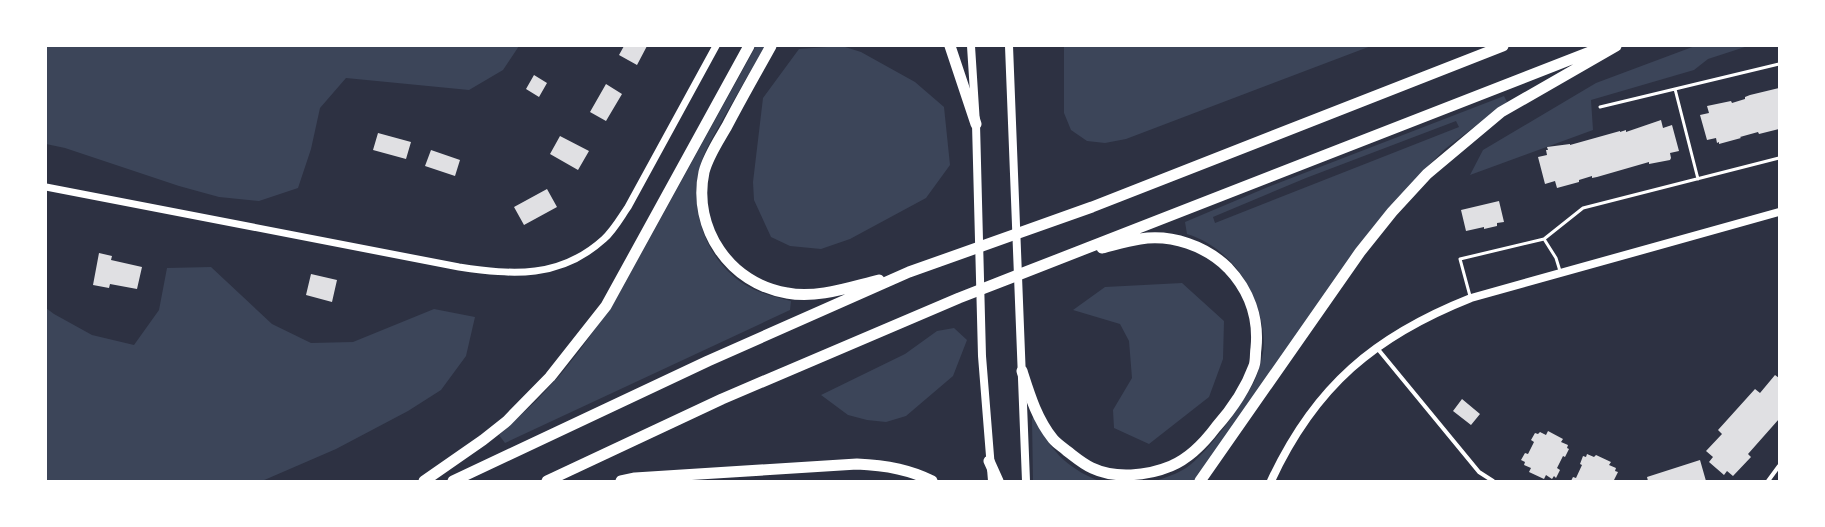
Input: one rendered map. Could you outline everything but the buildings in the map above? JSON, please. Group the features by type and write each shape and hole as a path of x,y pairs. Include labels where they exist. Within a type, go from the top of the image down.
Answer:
{"highway":[{"path":"424,481 483,440 507,420 550,377 606,306 749,46"},
{"path":"771,46 717,143 704,171 702,190 704,212 707,224 718,250 727,261 744,275 769,289 787,294 823,293 909,272"},
{"path":"950,46 976,124"},
{"path":"453,481 708,361 909,272 1092,207 1503,46"},
{"path":"547,481 722,398 952,301 1605,46"},
{"path":"1200,481 1360,252 1392,212 1427,174 1456,148 1501,112 1616,46"},
{"path":"1022,372 1030,398 1041,421 1054,440 1091,468 1106,474 1140,475 1171,466 1189,456 1203,443 1228,413 1245,385 1254,364 1257,338 1256,318 1248,295 1235,276 1220,261 1204,250 1185,242 1162,238 1140,239 1062,257"},
{"path":"989,461 998,481"},
{"path":"621,481 635,478 858,464 877,465 911,472 932,481"}],"main road":[{"path":"971,46 976,124 982,356 989,461 992,481"},
{"path":"1009,46 1026,481"},
{"path":"1271,481 1290,443 1320,401 1349,370 1376,348 1423,318 1471,298 1779,212"}],"street":[{"path":"46,187 459,267 496,273 524,273 548,270 570,262 589,251 605,238 617,224 628,207 716,46"},
{"path":"1376,348 1479,472 1493,481"},
{"path":"1768,481 1779,466"}],"lane":[{"path":"1600,107 1779,64"},
{"path":"1675,89 1698,179"},
{"path":"1471,298 1460,259 1544,239 1583,208 1779,158"},
{"path":"1544,239 1556,258 1561,273"}],"shaded area":[{"path":"46,46 519,46 503,70 469,90 346,78 320,108 311,149 298,188 259,201 219,197 179,186 65,148 46,144"},
{"path":"756,46 765,46 708,145 703,157 696,193 697,208 700,223 712,251 731,274 737,280 751,288 791,301 790,310 505,443 499,435 536,401 561,374 615,301"},
{"path":"842,46 861,52 915,82 944,107 950,165 926,198 850,239 821,249 790,246 771,237 754,200 753,182 763,98 799,49"},
{"path":"1064,46 1371,46 1126,139 1105,143 1087,141 1071,130 1064,113"},
{"path":"1695,46 1748,46 1708,59 1694,70 1591,100 1593,130 1470,175 1483,150 1596,83"},
{"path":"1504,96 1507,102 1445,149 1416,178 1372,228 1194,481 1156,481 1186,468 1214,441 1233,416 1254,382 1264,349 1264,336 1257,306 1244,279 1225,256 1214,247 1187,234 1185,222 1268,187","holes":["1456,121 1459,127 1215,223 1213,217 1306,178"]},
{"path":"211,267 272,324 311,343 353,342 434,309 475,317 466,356 441,390 408,411 336,449 262,481 46,481 46,308 92,335 134,345 159,310 167,268"},
{"path":"1182,283 1224,321 1223,359 1209,397 1149,444 1114,428 1113,410 1132,378 1129,341 1120,324 1073,310 1105,287"},
{"path":"954,328 967,340 953,376 906,416 886,422 867,420 848,415 821,395 905,354 937,331"},
{"path":"1034,416 1046,438 1059,456 1077,470 1099,481 1033,481 1032,419"}]}
